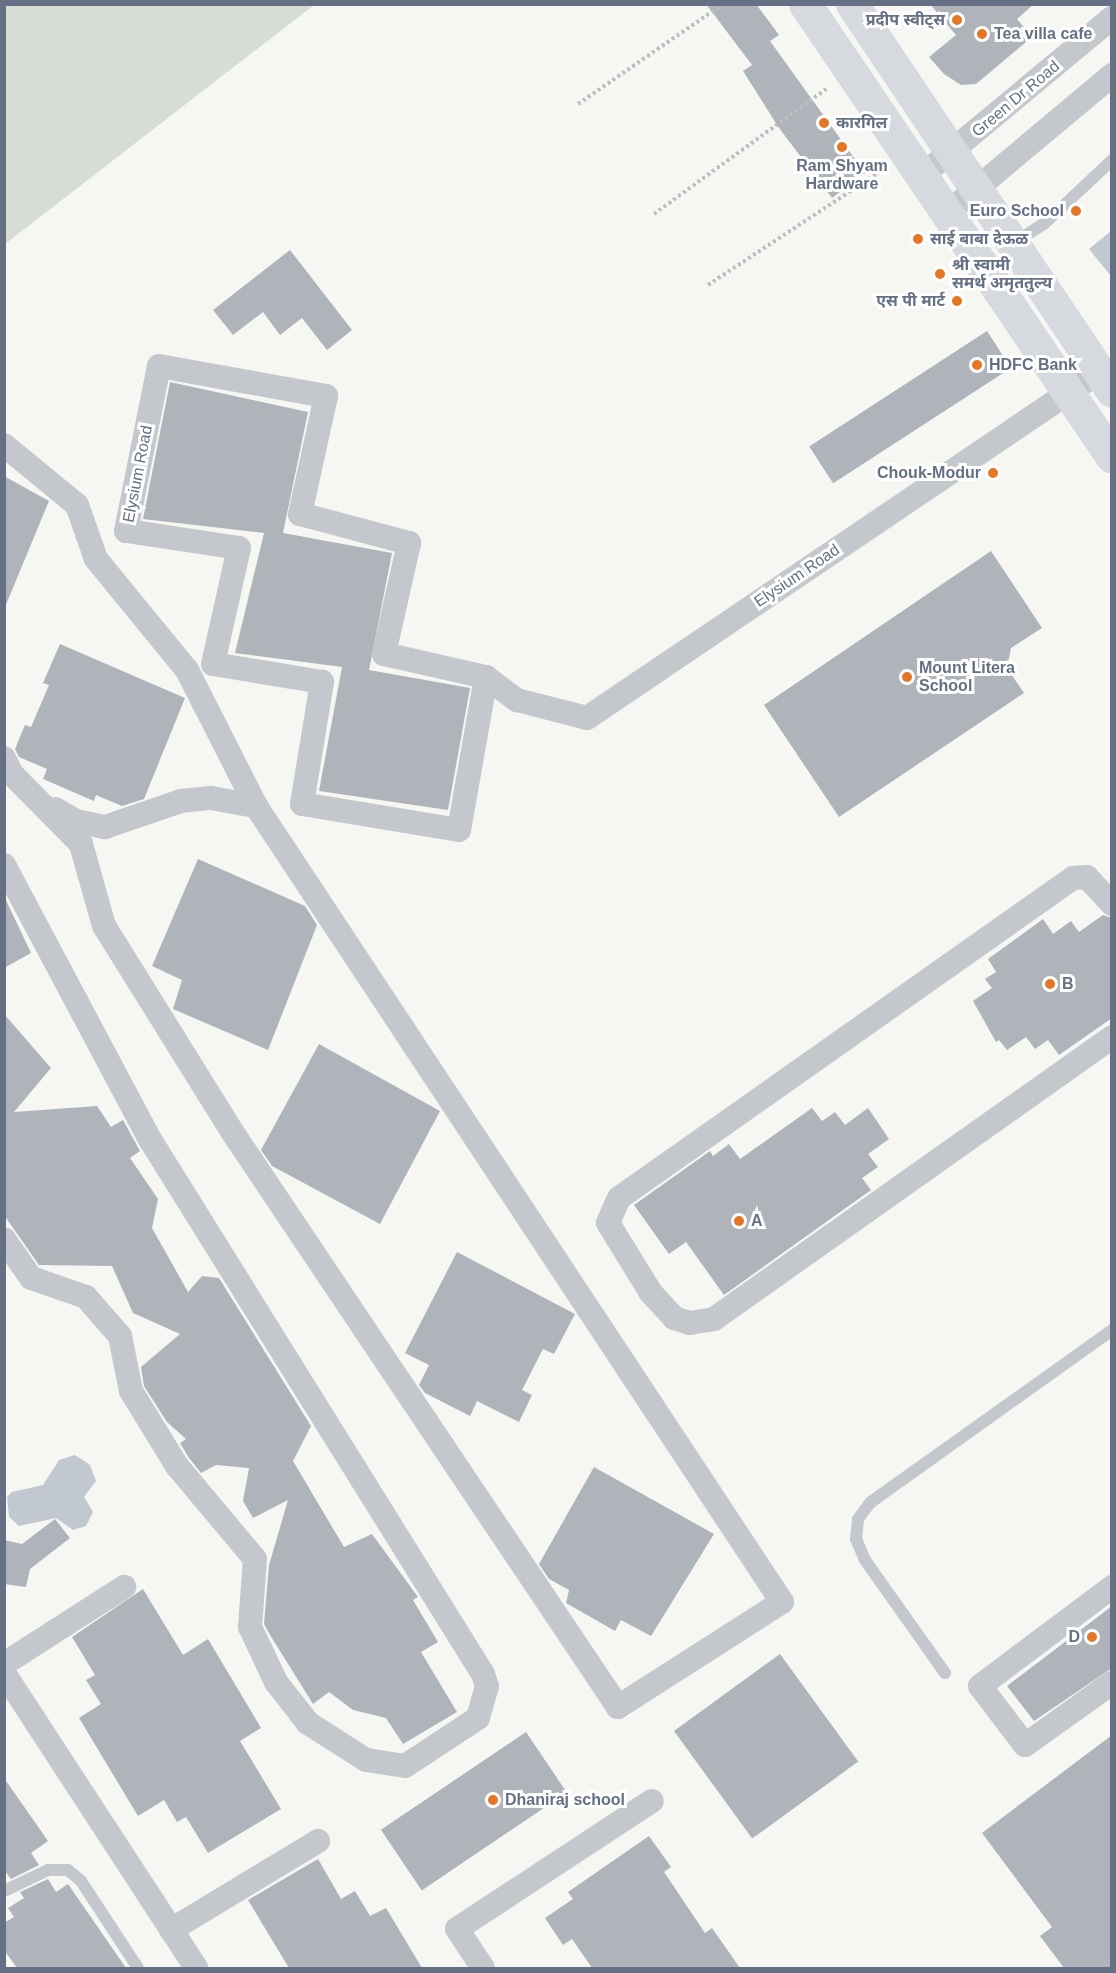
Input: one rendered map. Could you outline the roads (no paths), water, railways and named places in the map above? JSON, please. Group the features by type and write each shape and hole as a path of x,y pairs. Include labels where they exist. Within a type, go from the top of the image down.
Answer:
{"main road":[{"path":"805,4 911,166 1069,391 1112,457"},
{"path":"856,6 951,153 1105,381"}],"street":[{"name":"Green Dr Road","path":"911,166 951,153 1112,18"},
{"path":"946,214 1112,75"},
{"name":"Elysium Road","path":"486,677 459,830 302,804 322,682 213,664 239,548 126,531 159,366 326,396 300,513 410,543 384,654 486,677 517,700 587,718 1069,391 1105,381"},
{"path":"4,445 77,505 96,559 187,670 256,806 782,1602 618,1707 233,1134 104,926 81,844 12,774 4,758"},
{"path":"41,802 76,821 105,827 181,801 211,798 256,806"},
{"path":"4,865 151,1141 483,1674 487,1686 478,1718 405,1766 366,1760 308,1723 276,1682 250,1627 255,1559 177,1466 131,1391 120,1336 86,1297 31,1278 4,1239"},
{"path":"1112,904 1087,877 1073,878 628,1191 610,1210 608,1223 651,1293 674,1318 688,1323 714,1319 1112,1037"},
{"path":"4,1664 124,1587"},
{"path":"1112,1587 980,1686 1025,1745 1112,1683"},
{"path":"4,1673 196,1968"},
{"path":"483,1968 457,1929 652,1801"},
{"path":"171,1930 318,1841"}],"lane":[{"path":"1012,244 1045,223 1112,160"},
{"path":"945,1672 865,1560 856,1539 858,1519 871,1502 1112,1330"},
{"path":"4,1891 48,1870 68,1870 81,1881 138,1968"}],"place":[{"name":"प्रदीप स्वीट्स","path":"957,20"},
{"name":"Tea villa cafe","path":"982,34"},
{"name":"कारगिल","path":"824,123"},
{"name":"Ram Shyam Hardware","path":"842,147"},
{"name":"Euro School","path":"1076,211"},
{"name":"साई बाबा देऊळ","path":"918,239"},
{"name":"श्री स्वामी समर्थ अमृततुल्य","path":"940,274"},
{"name":"एस पी मार्ट","path":"957,301"},
{"name":"HDFC Bank","path":"977,365"},
{"name":"Chouk-Modur","path":"993,473"},
{"name":"Mount Litera School","path":"907,677"},
{"name":"B","path":"1050,984"},
{"name":"A","path":"739,1221"},
{"name":"D","path":"1092,1637"},
{"name":"Dhaniraj school","path":"493,1800"}]}
